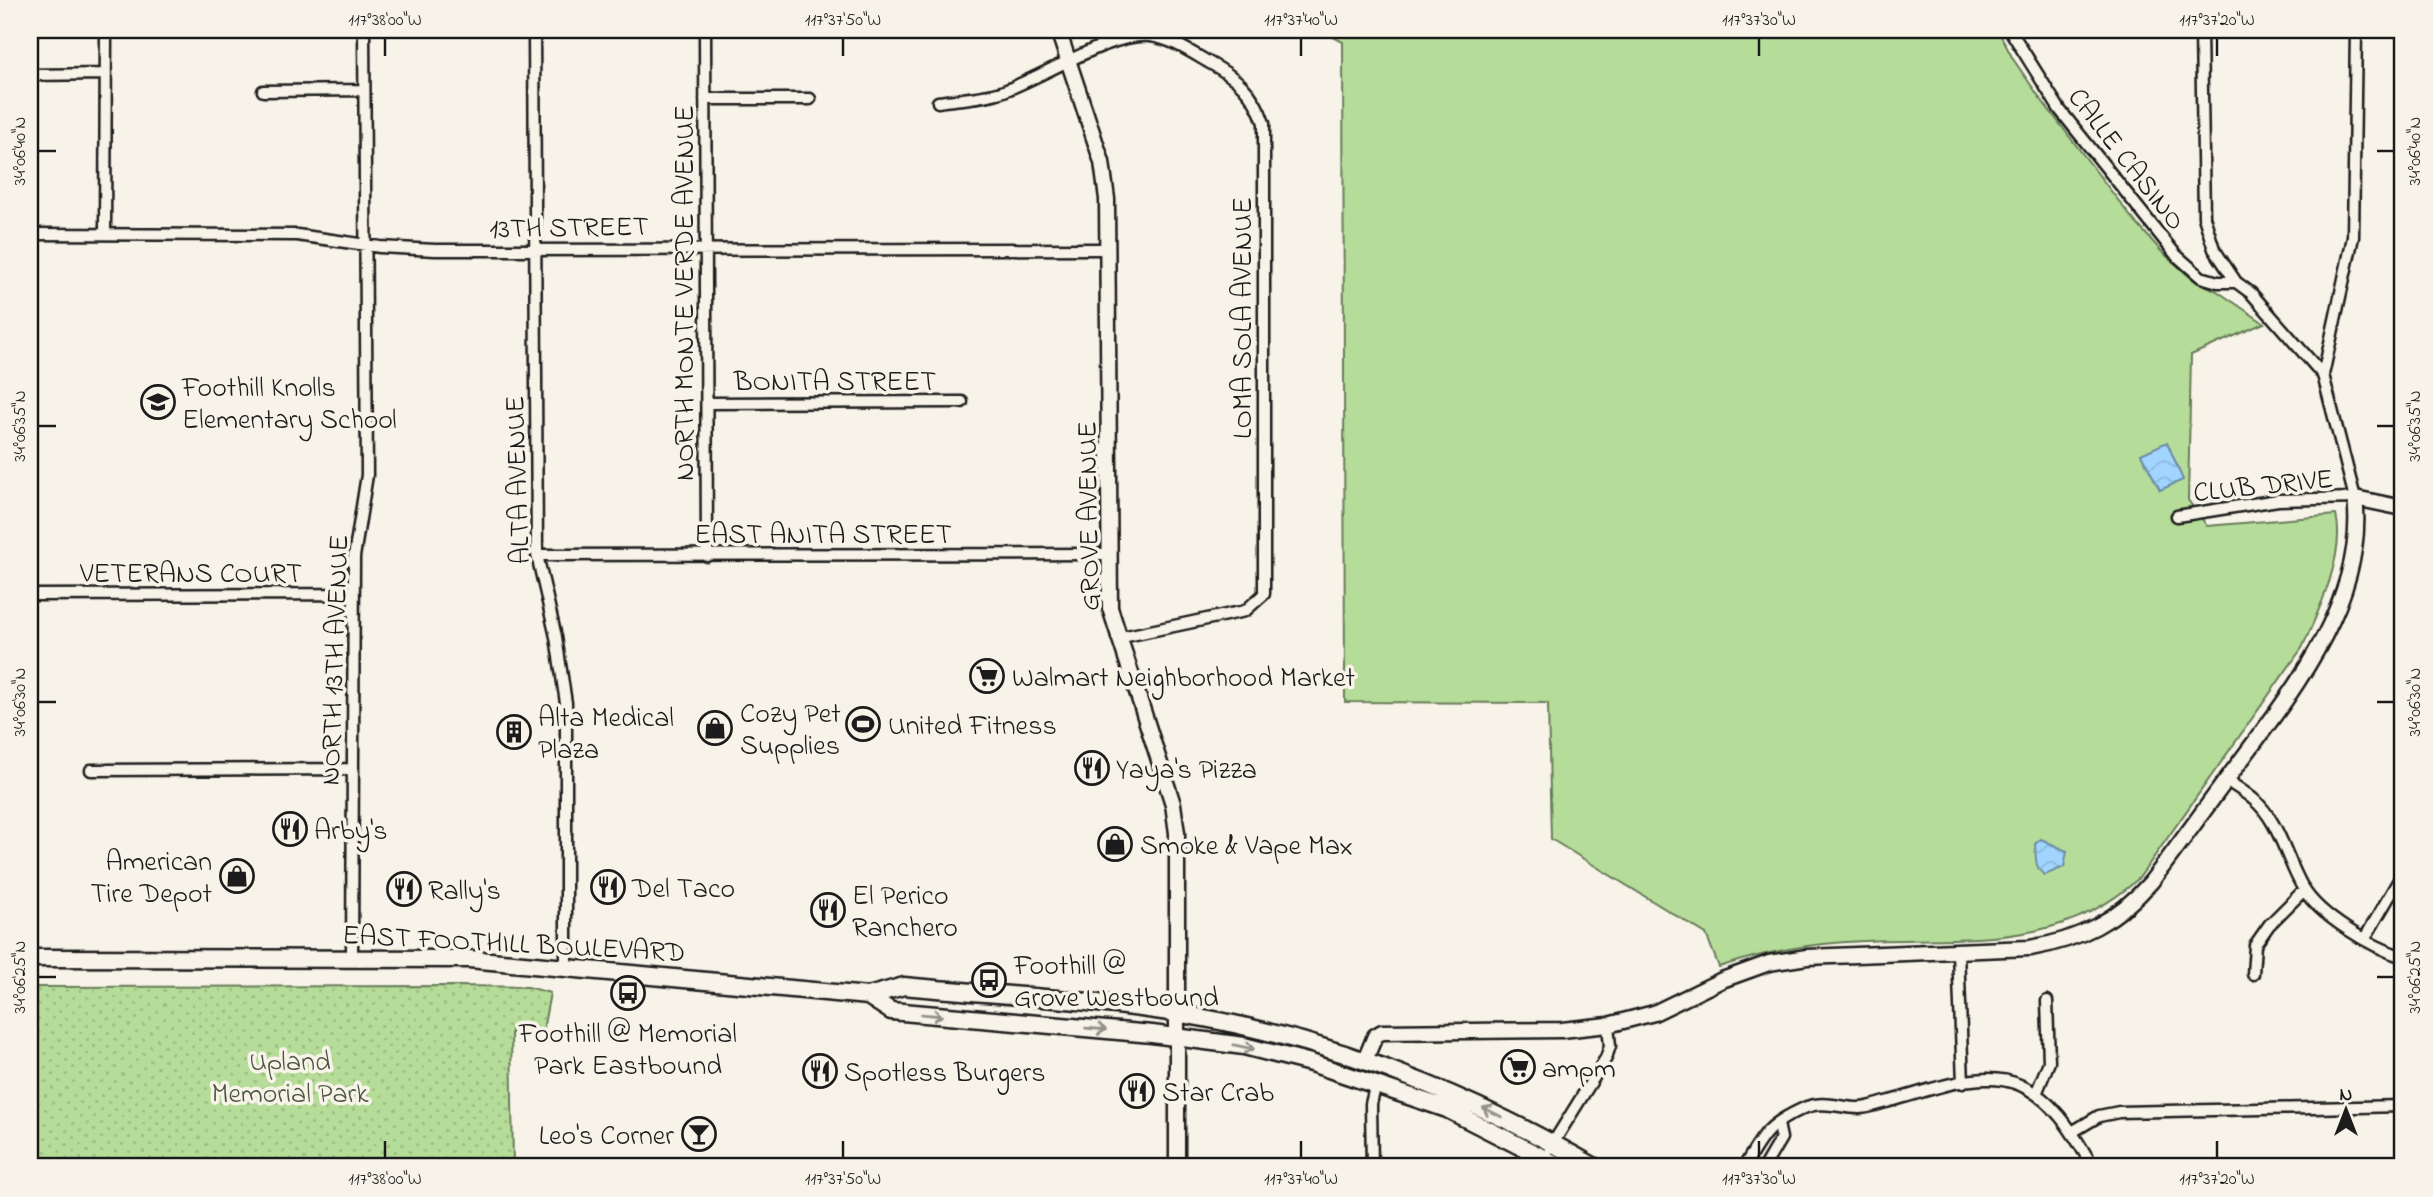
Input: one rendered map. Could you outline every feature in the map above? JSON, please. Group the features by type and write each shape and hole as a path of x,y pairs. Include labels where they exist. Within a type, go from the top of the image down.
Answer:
{"main road":[{"name":"EAST FOOTHILL BOULEVARD","path":"30,958 352,957 469,960 868,996 904,986 1176,1013 1245,1027 1365,1060 1471,1101 1549,1151"},
{"name":"EAST FOOTHILL BOULEVARD","path":"868,996 891,1011 1176,1037 1244,1046 1376,1083 1549,1151"},
{"path":"1549,1151 1562,1167"},
{"path":"1549,1151 1595,1167"}],"street":[{"path":"105,234 106,30"},
{"name":"NORTH 13TH AVENUE","path":"352,957 354,557 367,475 364,30"},
{"name":"ALTA AVENUE","path":"534,30 537,555 556,637 566,703 566,968"},
{"name":"NORTH MONTE VERDE AVENUE","path":"705,30 707,556"},
{"name":"GROVE AVENUE","path":"1058,30 1102,162 1109,249 1110,608 1117,638 1173,804 1177,833 1177,1167"},
{"name":"CALLE CASINO","path":"2010,30 2060,110 2176,256 2201,277 2218,282 2236,282"},
{"path":"1365,1060 1375,1036 1390,1030 1550,1030 1608,1025 1654,1013 1722,980 1769,963 1821,956 1958,952 2054,944 2101,926 2130,904 2151,882 2301,680 2331,623 2350,558 2356,512 2355,498 2323,375 2251,293 2236,282 2214,249 2204,217 2201,30"},
{"path":"2323,375 2353,237 2356,30"},
{"name":"LOMA SOLA AVENUE","path":"938,102 998,93 1121,39 1151,36 1177,44 1226,72 1247,88 1264,122 1264,594 1245,611 1117,638"},
{"path":"30,75 106,74"},
{"path":"263,91 364,90"},
{"path":"705,99 810,99"},
{"name":"13TH STREET","path":"30,234 297,235 364,245 435,250 1109,249"},
{"name":"BONITA STREET","path":"707,403 962,402"},
{"path":"2355,498 2403,508"},
{"name":"CLUB DRIVE","path":"2177,516 2278,500 2355,498"},
{"name":"EAST ANITA STREET","path":"537,555 1110,554"},
{"name":"VETERANS COURT","path":"30,595 353,594"},
{"path":"91,770 351,769"},
{"path":"2226,780 2255,800 2269,819 2304,890 2332,919 2382,949 2403,957"},
{"path":"2365,938 2403,873"},
{"path":"2253,974 2256,945 2269,925 2304,890"},
{"path":"1958,952 1963,1083"},
{"path":"2036,1094 2049,1062 2047,1001"},
{"path":"1549,1151 1606,1058 1610,1045 1608,1025"},
{"path":"1744,1167 1764,1131 1803,1108 1828,1103 1860,1109 1963,1083 1999,1078 2036,1094 2064,1119 2093,1167"},
{"path":"1372,1167 1371,1104 1376,1083"},
{"path":"2072,1132 2099,1116 2119,1112 2403,1106"},
{"path":"1764,1167 1781,1138 1778,1124"},
{"path":"1757,1145 1772,1153"}],"green space":[{"path":"1320,30 1998,30 2013,59 2040,98 2131,217 2161,251 2192,279 2217,291 2264,323 2191,355 2188,500 2207,526 2336,515 2338,530 2334,565 2302,648 2139,878 2107,903 2073,920 2037,930 1962,939 1884,940 1813,945 1719,967 1706,934 1551,839 1548,703 1345,702 1343,42"},
{"name":"Upland Memorial Park","path":"30,987 528,987 550,993 543,1030 511,1028 513,1167 30,1167"}],"water":[{"path":"2167,442 2183,480 2160,490 2141,454"},
{"path":"2041,839 2067,851 2064,867 2045,875 2041,872 2036,861 2035,844"}],"place":[{"name":"Foothill Knolls Elementary School","path":"158,402"},
{"name":"Walmart Neighborhood Market","path":"987,676"},
{"name":"United Fitness","path":"863,724"},
{"name":"Cozy Pet Supplies","path":"715,728"},
{"name":"Alta Medical Plaza","path":"514,732"},
{"name":"Yaya's Pizza","path":"1092,768"},
{"name":"Arby's","path":"290,829"},
{"name":"Smoke & Vape Max","path":"1115,844"},
{"name":"American Tire Depot","path":"237,876"},
{"name":"Del Taco","path":"608,887"},
{"name":"Rally's","path":"404,889"},
{"name":"El Perico Ranchero","path":"828,910"},
{"name":"Foothill @ Grove Westbound","path":"989,980"},
{"name":"Foothill @ Memorial Park Eastbound","path":"628,993"},
{"name":"ampm","path":"1518,1067"},
{"name":"Spotless Burgers","path":"820,1071"},
{"name":"Star Crab","path":"1137,1091"},
{"name":"Leo's Corner","path":"699,1134"}]}
